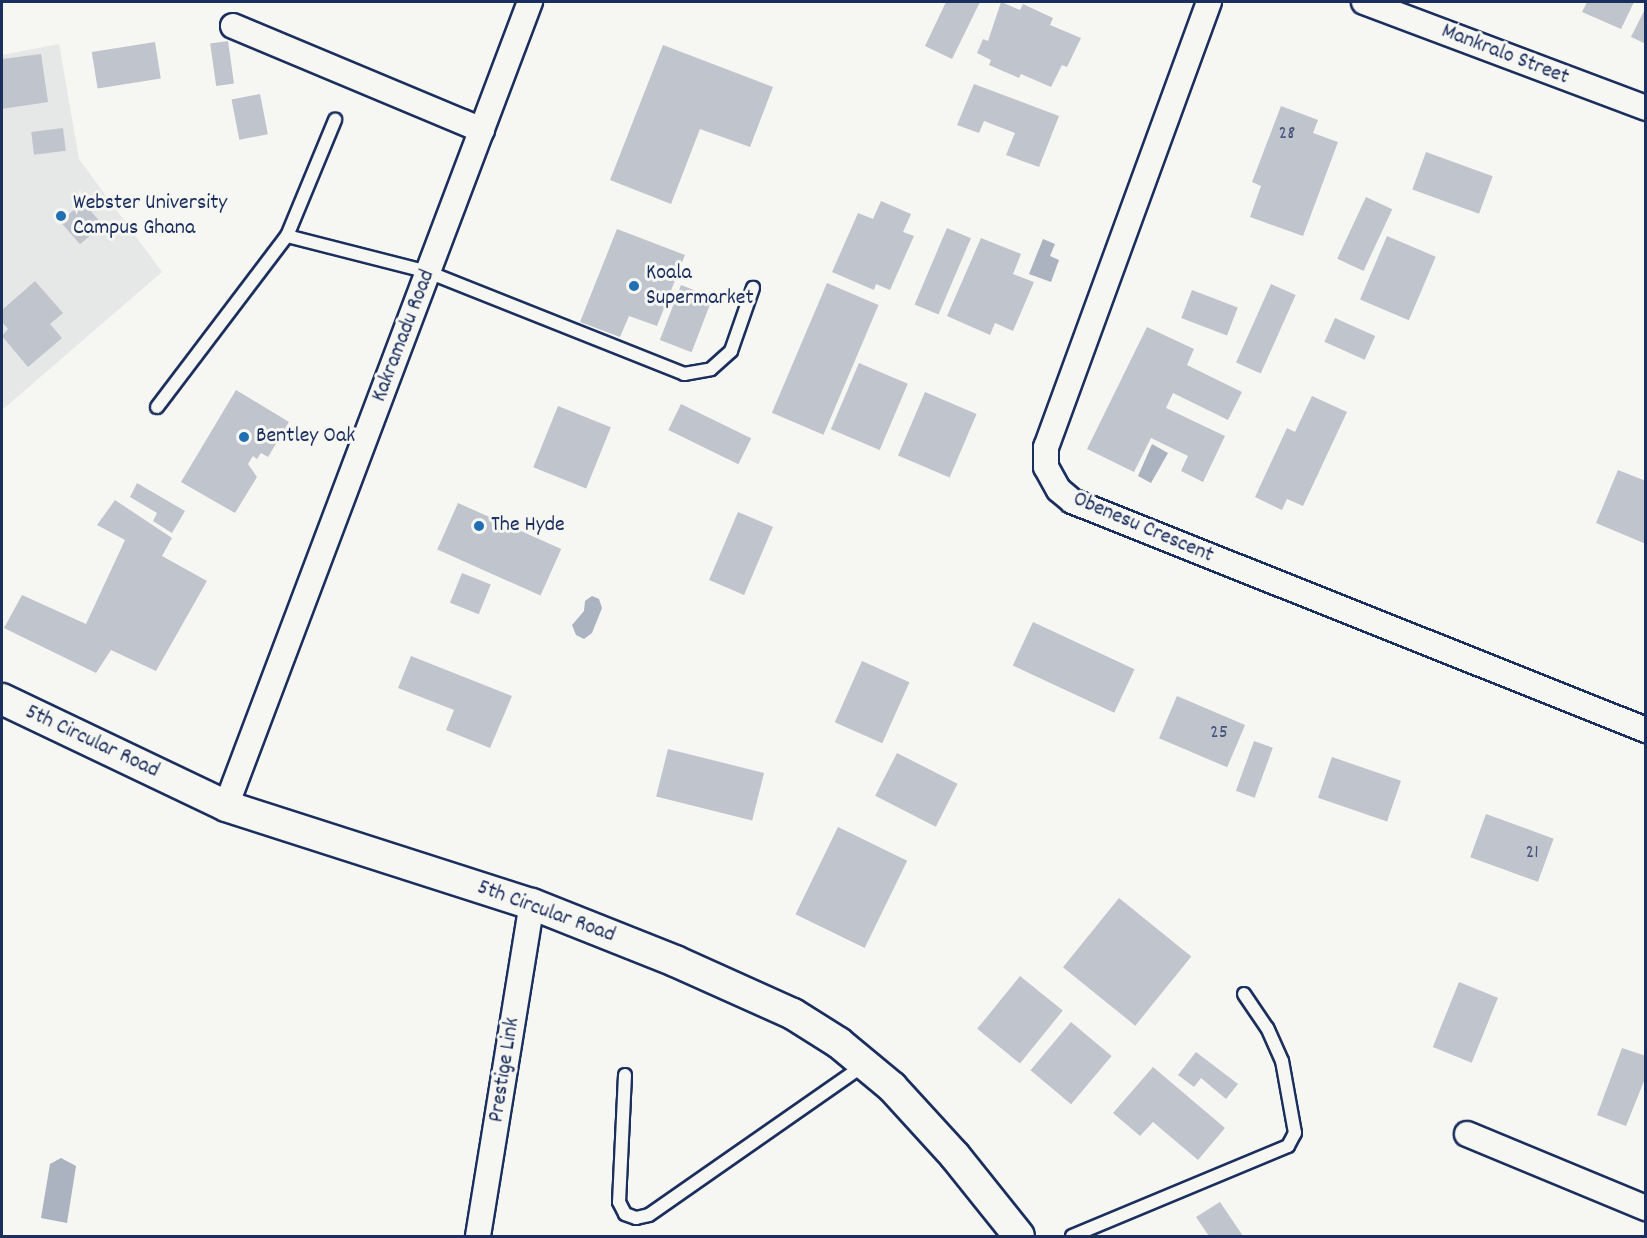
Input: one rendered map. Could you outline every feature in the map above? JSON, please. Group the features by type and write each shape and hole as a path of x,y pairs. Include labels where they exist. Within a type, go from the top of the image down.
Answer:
{"street":[{"name":"Kakramadu Road","path":"226,806 530,2"},
{"name":"Obenesu Crescent","path":"1209,2 1046,447 1046,467 1059,490 1083,505 1646,730"},
{"name":"Mankralo Street","path":"1364,2 1646,108"},
{"path":"233,26 482,130"},
{"name":"5th Circular Road","path":"2,699 226,806 532,904 675,961 793,1014 866,1064 954,1156 1019,1236"},
{"name":"Prestige Link","path":"478,1236 532,904"},
{"path":"1467,1134 1646,1208"}],"lane":[{"path":"157,407 287,236 335,120"},
{"path":"287,236 428,272 684,374 711,369 731,351 753,288"},
{"path":"1072,1236 1288,1146 1295,1133 1282,1061 1267,1028 1244,994"},
{"path":"625,1075 619,1202 625,1214 636,1218 649,1215 866,1064"}],"shaded area":[{"name":"Webster University Campus Ghana","path":"59,44 79,159 162,272 2,410 2,55"},
{"path":"1043,239 1055,244 1050,256 1059,260 1051,282 1029,274"},
{"path":"1152,444 1168,453 1151,483 1138,476"},
{"path":"592,596 599,599 602,608 592,633 584,639 576,635 572,625 584,611 585,601"},
{"path":"61,1158 76,1166 67,1223 41,1218 50,1164"}],"building":[{"path":"946,2 980,2 952,59 925,46"},
{"path":"1001,2 1020,10 1023,4 1053,18 1050,25 1081,38 1067,67 1062,65 1051,87 1021,74 1019,78 989,65 991,60 977,53 983,39 988,41"},
{"path":"1587,2 1634,2 1621,29 1582,12"},
{"path":"1646,7 1646,44 1631,37"},
{"path":"228,41 234,84 216,86 210,44"},
{"path":"155,42 161,79 98,89 92,52"},
{"path":"663,45 773,87 750,147 700,129 671,204 610,180"},
{"path":"41,54 48,102 2,109 2,59"},
{"path":"974,84 1059,116 1039,167 1006,155 1015,133 984,121 979,133 957,125"},
{"path":"260,94 268,134 239,140 232,100"},
{"path":"1281,106 1318,120 1313,133 1338,142 1303,236 1250,217 1261,186 1252,182"},
{"path":"63,128 66,151 34,155 31,132"},
{"path":"1426,152 1493,176 1479,214 1412,190"},
{"path":"1366,197 1392,209 1364,271 1337,259"},
{"path":"881,201 911,214 903,232 914,236 890,290 876,284 874,290 832,272 858,213 873,219"},
{"path":"83,202 103,225 80,244 60,222"},
{"path":"947,228 971,238 939,315 915,304"},
{"name":"Koala Supermarket","path":"617,229 685,255 657,326 629,316 620,337 580,322"},
{"path":"1387,236 1436,257 1409,320 1360,300"},
{"path":"981,238 1021,254 1013,274 1034,282 1013,331 995,323 990,335 947,316"},
{"path":"35,281 63,313 50,324 62,338 28,367 2,336 8,329 2,322 2,310"},
{"path":"827,283 879,305 823,435 772,413"},
{"path":"1271,284 1296,295 1261,374 1236,363"},
{"path":"681,285 713,297 692,352 660,340"},
{"path":"1192,290 1238,308 1227,336 1181,318"},
{"path":"1335,318 1375,336 1365,360 1324,342"},
{"path":"1147,327 1194,349 1187,365 1242,392 1228,420 1173,393 1166,408 1225,436 1203,482 1181,471 1188,456 1151,438 1134,472 1087,449"},
{"path":"859,363 908,384 880,450 831,429"},
{"name":"Bentley Oak","path":"236,390 289,422 268,457 261,453 257,459 253,456 248,464 257,477 235,513 181,482"},
{"path":"925,392 977,414 950,477 898,456"},
{"path":"1312,396 1347,412 1303,506 1287,499 1282,510 1255,497 1287,428 1295,432"},
{"path":"681,404 751,438 738,464 668,430"},
{"path":"558,406 611,427 586,489 533,467"},
{"path":"1618,470 1646,481 1646,544 1596,523"},
{"path":"137,483 185,511 172,533 153,521 157,513 130,497"},
{"path":"115,500 172,538 162,556 207,581 156,671 111,650 96,673 4,628 22,595 86,624 125,540 97,525"},
{"name":"The Hyde","path":"458,503 561,549 540,596 437,550"},
{"path":"738,512 773,527 744,595 709,580"},
{"path":"462,573 491,585 479,614 450,603"},
{"path":"1033,622 1135,669 1114,713 1013,666"},
{"path":"411,656 512,696 490,748 446,730 454,710 398,688"},
{"path":"862,661 910,682 882,743 835,722"},
{"path":"1177,696 1245,725 1227,767 1159,738"},
{"path":"1254,741 1273,748 1255,798 1236,791"},
{"path":"668,749 764,773 752,820 656,797"},
{"path":"897,753 958,784 936,827 875,796"},
{"path":"1332,757 1401,781 1387,821 1318,798"},
{"path":"1486,814 1554,839 1538,882 1470,857"},
{"path":"838,827 907,861 865,948 795,914"},
{"path":"1119,898 1191,957 1135,1026 1063,967"},
{"path":"1020,976 1063,1011 1020,1063 977,1029"},
{"path":"1459,982 1498,998 1472,1063 1433,1047"},
{"path":"1071,1022 1112,1056 1071,1104 1031,1070"},
{"path":"1622,1048 1646,1056 1646,1076 1626,1126 1597,1115"},
{"path":"1196,1052 1238,1084 1226,1099 1201,1078 1194,1087 1178,1075"},
{"path":"1153,1067 1225,1128 1198,1160 1153,1122 1140,1136 1113,1113"},
{"path":"1220,1202 1243,1236 1209,1236 1196,1217"}],"place":[{"name":"Webster University Campus Ghana","path":"61,216"},
{"name":"Koala Supermarket","path":"634,286"},
{"name":"Bentley Oak","path":"244,437"},
{"name":"The Hyde","path":"479,526"}]}
